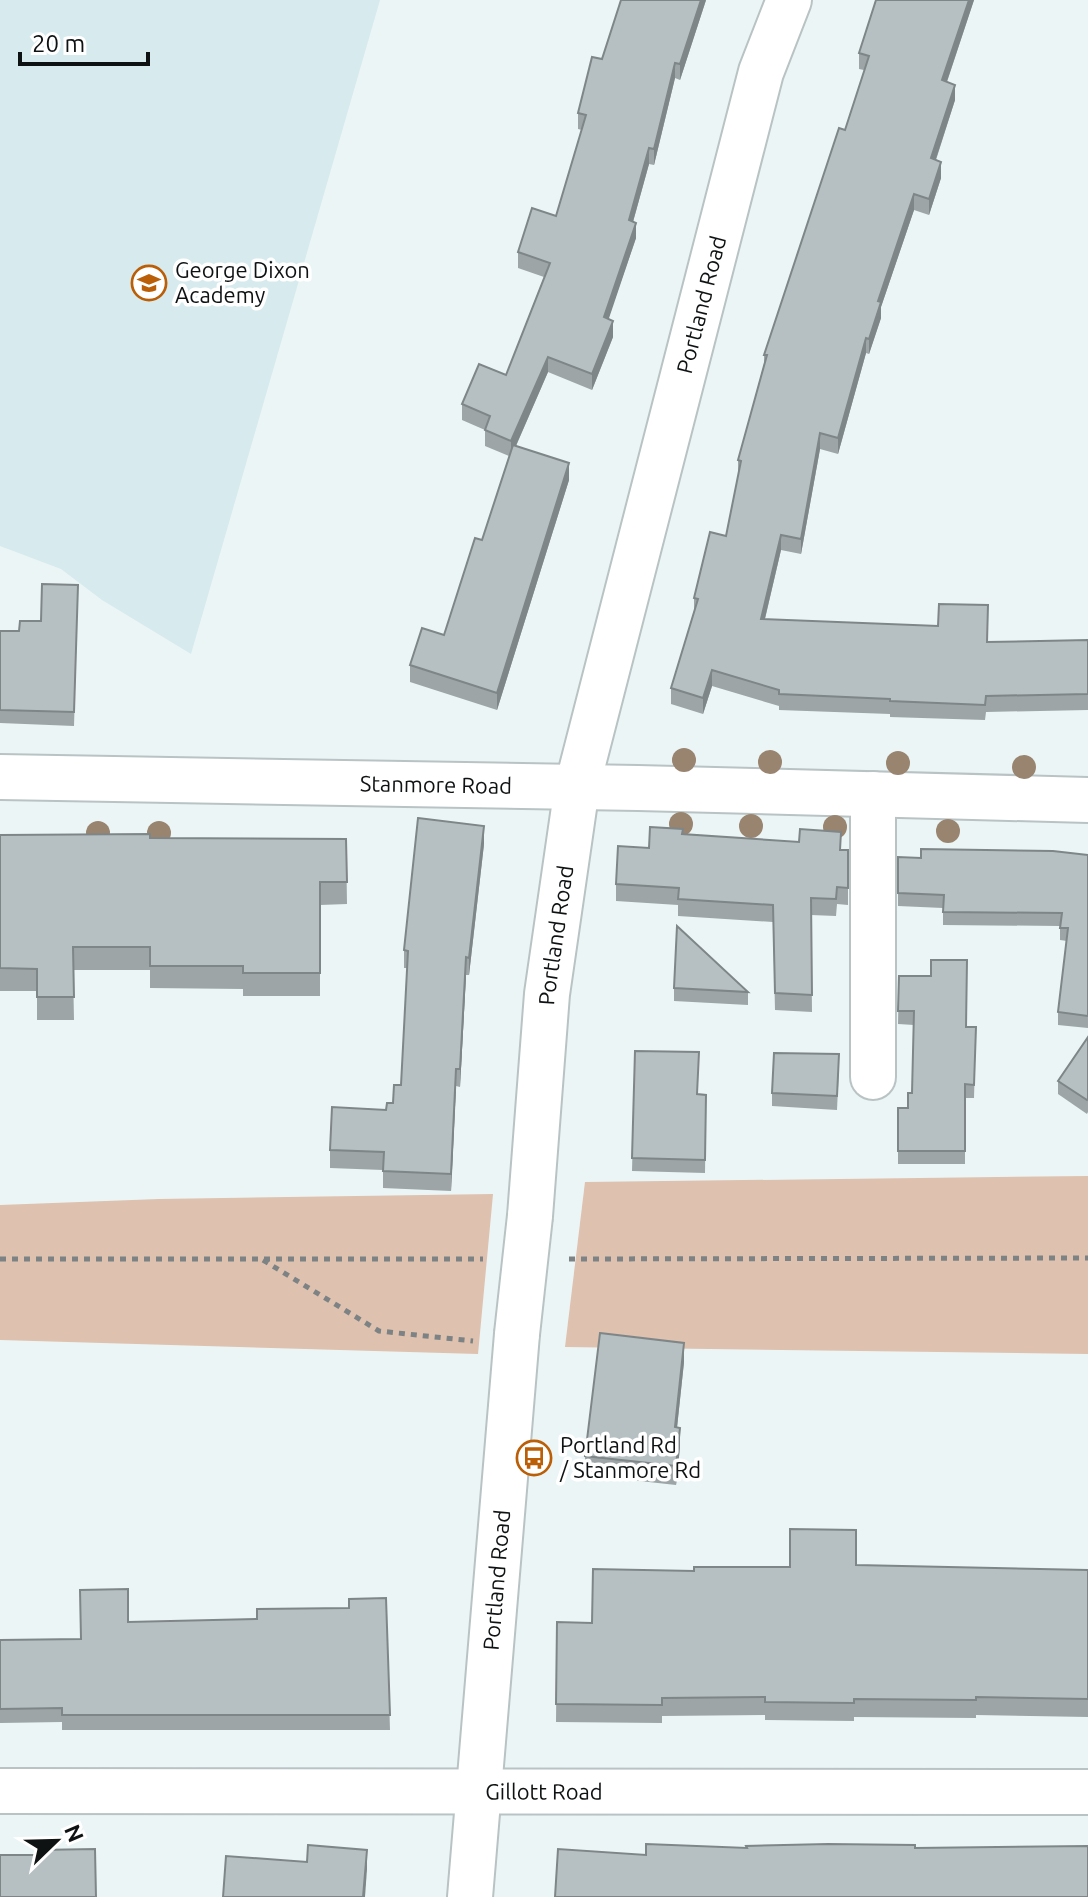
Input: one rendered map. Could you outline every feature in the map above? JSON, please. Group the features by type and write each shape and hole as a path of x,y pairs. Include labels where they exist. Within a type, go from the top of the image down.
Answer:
{"street":[{"name":"Portland Road","path":"470,1897 547,994 577,787 761,72 789,0"},
{"name":"Stanmore Road","path":"0,777 1088,800"},
{"path":"873,794 873,1077"},
{"name":"Gillott Road","path":"0,1791 1088,1792"}],"path":[{"path":"262,1260 379,1331 516,1340"}],"shaded area":[{"name":"George Dixon Academy","path":"0,0 380,0 191,654 102,600 61,569 0,546"},
{"path":"1088,1176 1088,1354 565,1347 585,1182"},
{"path":"493,1194 478,1354 0,1340 0,1205 159,1199"}],"building":[{"path":"621,0 701,0 680,64 675,63 654,149 649,148 629,220 636,223 604,317 613,321 592,374 548,357 511,441 485,430 490,416 462,404 479,364 506,375 550,263 518,252 532,208 556,216 586,115 578,113 592,57 602,59"},
{"path":"876,0 969,0 942,80 955,85 931,158 941,162 929,199 914,194 878,301 881,302 869,339 866,338 838,438 820,433 801,539 781,535 761,619 938,626 939,604 988,605 987,642 1088,640 1088,694 986,696 985,705 779,694 779,690 712,670 703,698 671,688 698,599 694,598 710,532 726,536 741,461 738,460 767,355 764,355 839,128 845,130 869,56 859,53"},
{"path":"513,445 569,463 497,693 410,665 422,628 444,635 475,538 482,540"},
{"path":"42,584 78,585 74,712 0,710 0,631 19,631 20,621 41,621"},
{"path":"418,818 484,826 469,958 466,957 451,1174 383,1171 384,1152 330,1150 332,1107 386,1110 387,1103 393,1103 394,1085 401,1085 408,951 404,950"},
{"path":"650,827 683,829 682,834 799,842 800,829 841,832 840,850 848,850 848,888 837,887 836,899 811,898 812,995 775,993 773,905 678,899 679,888 616,884 618,846 649,848"},
{"path":"150,834 150,838 346,839 347,882 320,882 320,973 243,973 243,966 150,966 150,947 73,947 74,997 37,997 37,969 0,968 0,835"},
{"path":"921,849 1053,851 1088,855 1088,1016 1058,1012 1068,928 1060,928 1062,913 943,912 944,895 898,893 898,857 921,858"},
{"path":"677,926 748,992 674,988"},
{"path":"931,960 967,960 966,1027 976,1027 974,1085 965,1084 965,1151 898,1151 898,1108 908,1108 908,1093 912,1093 914,1011 898,1011 899,976 931,976"},
{"path":"1088,1037 1088,1099 1087,1100 1058,1081"},
{"path":"635,1051 699,1052 697,1094 706,1095 705,1160 632,1158"},
{"path":"774,1053 839,1054 837,1096 772,1093"},
{"path":"600,1333 684,1343 675,1427 680,1428 676,1466 585,1456"},
{"path":"790,1529 856,1530 856,1565 1088,1570 1088,1699 854,1699 854,1703 765,1702 765,1697 662,1698 662,1705 556,1704 557,1622 592,1623 593,1569 694,1571 694,1567 790,1567"},
{"path":"128,1589 128,1622 257,1619 257,1609 349,1608 349,1599 386,1598 390,1715 62,1715 62,1708 0,1709 0,1640 81,1639 80,1590"},
{"path":"646,1844 747,1848 828,1844 915,1845 915,1848 1088,1846 1088,1897 555,1897 558,1849 646,1855"},
{"path":"308,1845 367,1850 363,1897 223,1897 226,1856 307,1862"},
{"path":"95,1849 96,1897 0,1897 0,1855 38,1855 38,1850"}],"place":[{"name":"George Dixon Academy","path":"149,283"},
{"name":"Portland Rd / Stanmore Rd","path":"534,1458"}]}
